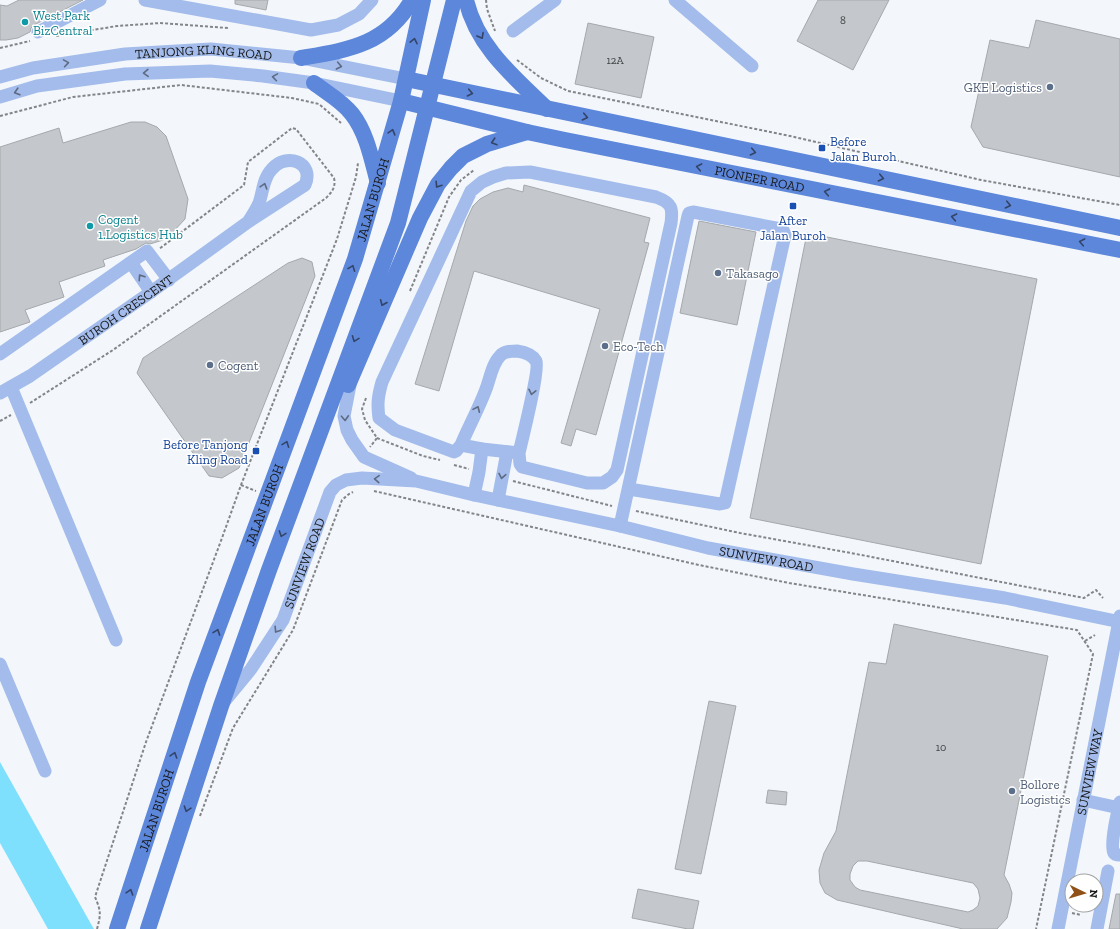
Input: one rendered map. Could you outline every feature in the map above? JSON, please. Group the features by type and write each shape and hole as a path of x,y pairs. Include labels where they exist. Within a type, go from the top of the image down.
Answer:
{"main road":[{"path":"301,58 354,48 380,36 405,12 412,0"},
{"path":"406,79 423,0"},
{"path":"432,85 454,0"},
{"path":"466,0 475,24 487,47 547,109"},
{"name":"PIONEER ROAD","path":"406,79 1120,228"},
{"name":"JALAN BUROH","path":"118,929 198,682 356,259 406,79"},
{"path":"314,83 343,105 352,114 367,143 378,183"},
{"name":"JALAN BUROH","path":"148,929 221,706 269,570 398,223 428,107 432,85"},
{"name":"PIONEER ROAD","path":"401,101 527,132 1120,250"},
{"path":"311,456 351,380 420,218 438,184 463,156 487,144 527,132"}],"street":[{"path":"37,36 100,0"},
{"path":"145,0 311,30 338,25 359,14 372,0"},
{"path":"513,31 555,0"},
{"path":"676,0 752,66"},
{"name":"TANJONG KLING ROAD","path":"0,77 34,68 133,53 211,49 301,58 406,79"},
{"name":"TANJONG KLING ROAD","path":"0,97 37,86 125,74 210,71 264,76 314,83 401,101"},
{"name":"BUROH CRESCENT","path":"5,390 36,372 169,280 248,222 305,185 307,180 303,165 296,161 287,160 273,167 268,173 259,203 248,222"},
{"path":"498,500 502,478 513,453 535,381 537,366 536,361 531,355 515,351 506,352 501,354 496,360 486,389 461,445 454,452 395,430 380,418 378,407 378,397 382,382 471,191 482,182 493,176 530,172 665,200 672,209 671,223 615,474 603,483 587,483 522,467 513,453"},
{"path":"620,526 689,213 693,212 783,230 785,235 726,503 720,504 629,488"},
{"path":"0,354 130,263 149,253 169,280"},
{"path":"130,263 151,292"},
{"name":"SUNVIEW ROAD","path":"351,380 344,416 347,430 352,440 364,457 416,481"},
{"path":"5,390 20,410 116,640"},
{"path":"461,445 513,453"},
{"path":"474,495 482,449"},
{"name":"SUNVIEW ROAD","path":"221,706 251,669 283,620 330,492 336,485 346,480 362,478 416,481 620,526 708,548 853,574 1005,598 1120,620"},
{"name":"SUNVIEW WAY","path":"1058,929 1082,800 1120,620"},
{"path":"0,664 45,771"},
{"path":"1082,800 1119,805 1113,840 1113,852 1120,855"},
{"path":"1097,929 1108,871"}],"path":[{"path":"486,0 487,9 497,35"},
{"path":"50,38 117,26 160,23 232,28"},
{"path":"0,48 37,36"},
{"path":"514,58 541,78 568,91 790,136 981,180 1120,205"},
{"path":"0,116 73,96 181,85 292,98 319,104 343,125"},
{"path":"0,421 20,410 114,350 326,198 334,189 334,178 296,129 292,128 248,162 244,185 149,253"},
{"path":"97,929 101,916 96,897 146,742 241,485 337,239 356,177 358,163"},
{"path":"377,438 423,456 444,462"},
{"path":"451,464 479,472"},
{"path":"502,478 624,508 740,533 1084,598 1096,590 1103,598"},
{"path":"372,491 699,565 789,583 1077,630 1093,654 1036,929"},
{"path":"1085,641 1095,635"}],"water":[{"path":"0,762 94,929 48,929 0,843"}],"building":[{"name":"West Park BizCentral","path":"19,0 83,0 34,25 30,32 18,38 0,40 0,5 7,6"},
{"path":"235,0 268,0 266,10 235,4"},
{"path":"818,0 889,0 853,70 797,41"},
{"name":"GKE Logistics","path":"1036,20 1120,39 1120,177 983,147 971,127 990,40 1029,48"},
{"path":"588,23 654,37 641,98 575,84"},
{"name":"Cogent 1.Logistics Hub","path":"131,122 145,122 157,127 166,136 188,199 185,219 163,240 150,244 146,243 136,249 103,260 105,266 59,282 64,297 25,310 30,322 0,332 0,147 59,128 63,143"},
{"name":"Eco-Tech","path":"524,185 650,218 644,242 649,243 596,435 576,429 571,446 561,443 600,309 474,271 439,391 415,384 466,221 473,206 480,199 493,192 508,188 523,192"},
{"name":"Takasago","path":"699,221 756,232 737,325 680,313"},
{"path":"807,233 1037,279 981,564 750,518"},
{"name":"Cogent","path":"302,258 312,262 315,276 239,468 222,478 209,476 137,373 143,358 288,263"},
{"path":"894,624 1048,656 1004,875 1012,893 1011,902 1007,918 997,929 963,929 837,900 825,893 820,883 819,870 824,853 836,831 869,662 886,664","holes":["858,861 867,861 973,883 978,889 980,898 978,906 968,912 860,890 855,887 850,880 850,874 853,866"]},
{"path":"709,701 736,706 701,874 675,869"},
{"path":"768,790 787,792 786,805 766,803"},
{"path":"638,889 699,901 693,929 632,918"},
{"path":"1116,894 1120,894 1120,929 1109,929"}],"place":[{"name":"West Park BizCentral","path":"25,22"},
{"name":"GKE Logistics","path":"1050,87"},
{"name":"Before Jalan Buroh","path":"822,148"},
{"name":"After Jalan Buroh","path":"793,206"},
{"name":"Cogent 1.Logistics Hub","path":"90,226"},
{"name":"Takasago","path":"718,273"},
{"name":"Eco-Tech","path":"605,346"},
{"name":"Cogent","path":"210,365"},
{"name":"Before Tanjong Kling Road","path":"256,451"},
{"name":"Bollore Logistics","path":"1012,791"}]}
